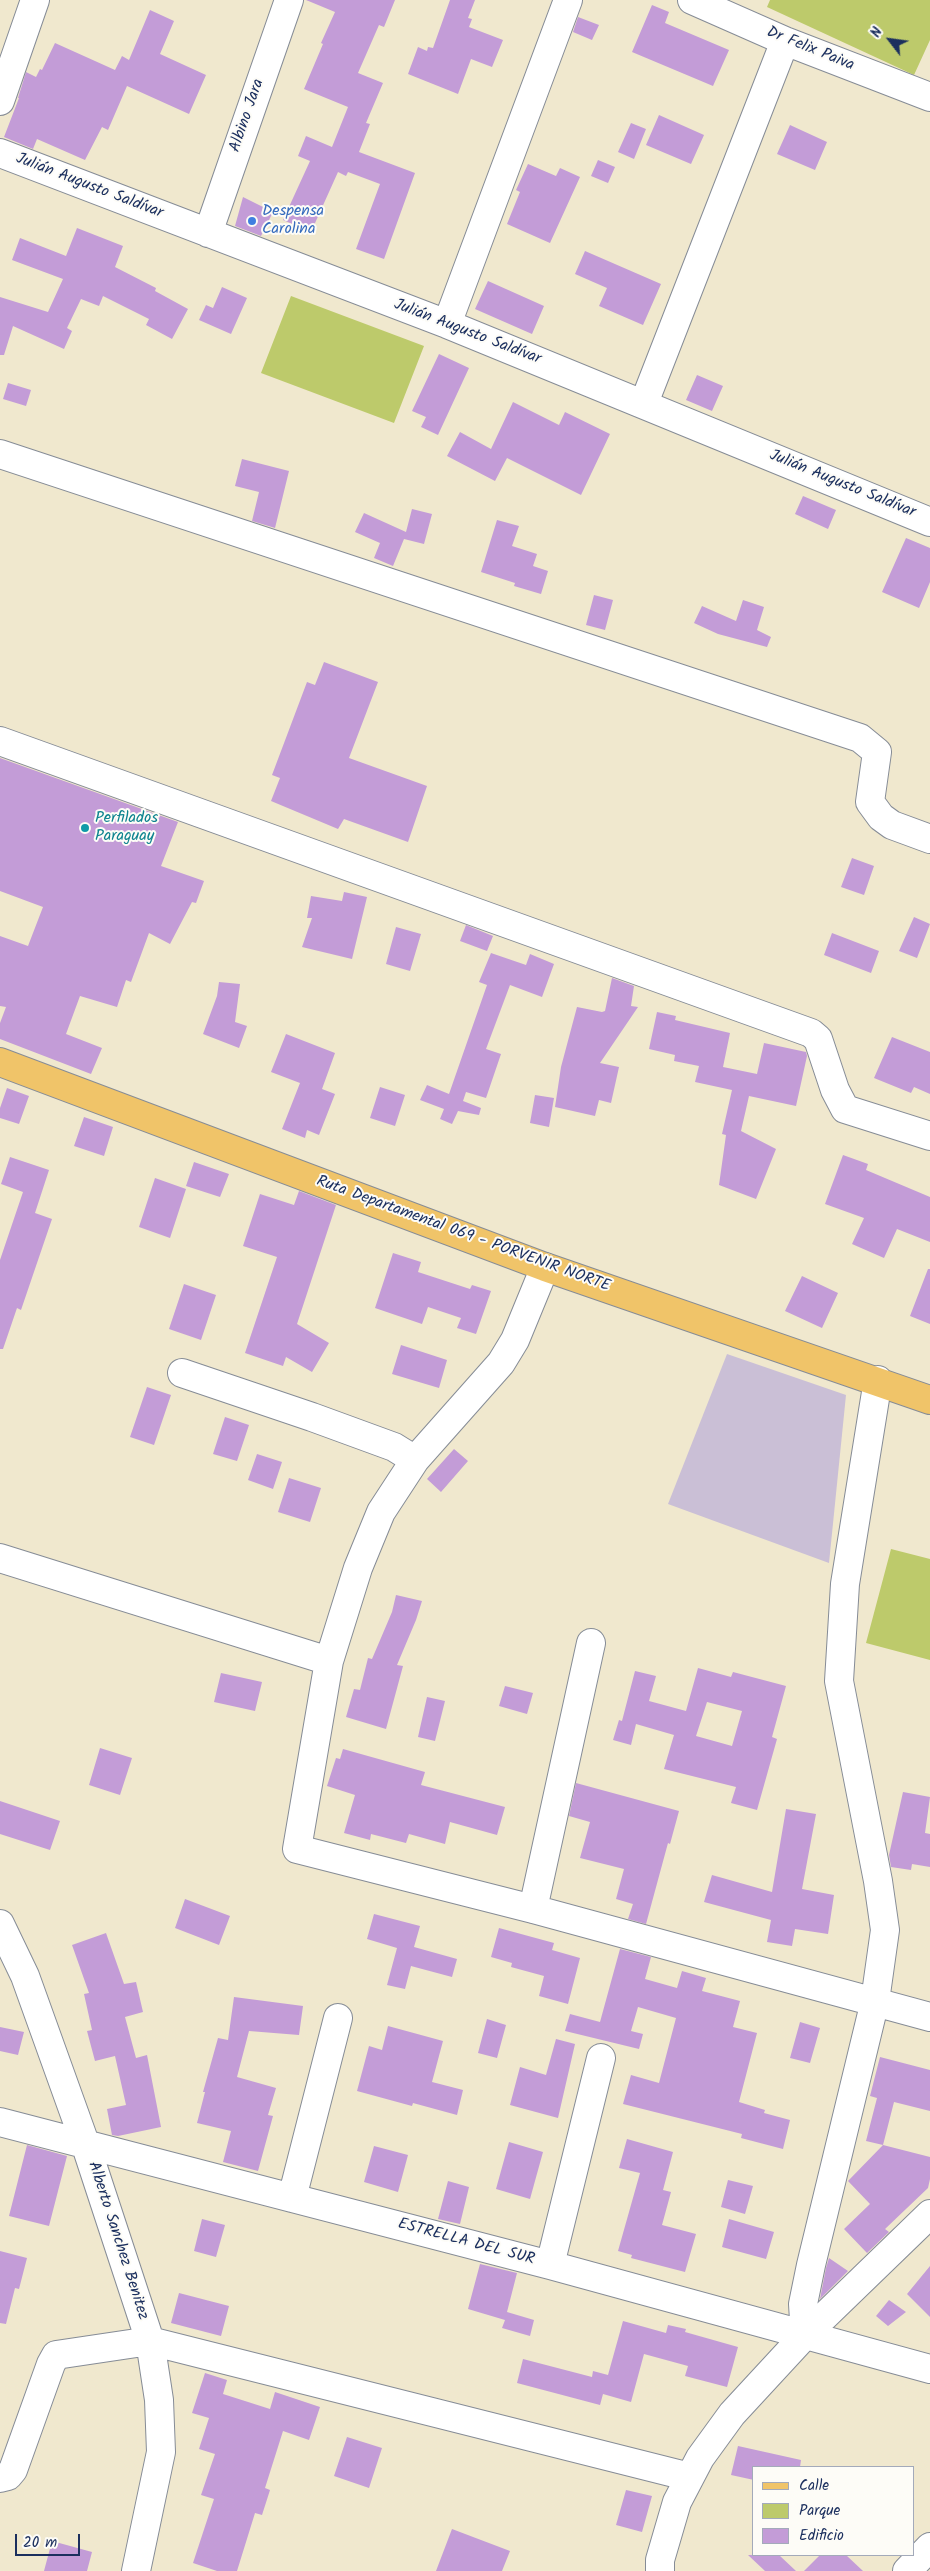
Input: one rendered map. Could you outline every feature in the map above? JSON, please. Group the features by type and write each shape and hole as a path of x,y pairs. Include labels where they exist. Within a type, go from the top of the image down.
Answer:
{"main road":[{"name":"Ruta Departamental 069 - PORVENIR NORTE","path":"0,1062 545,1267 878,1380 930,1400"}],"street":[{"path":"0,101 35,0"},
{"name":"Albino Jara","path":"208,233 289,0"},
{"path":"446,324 568,0"},
{"name":"Dr Felix Paiva","path":"692,0 786,41 930,97"},
{"path":"644,403 786,41"},
{"name":"Julián Augusto Saldívar","path":"0,153 446,324 644,403 930,522"},
{"path":"0,454 860,738 877,752 870,802 881,817 892,825 930,839"},
{"path":"0,741 810,1032 818,1039 835,1090 845,1109 930,1136"},
{"path":"545,1267 514,1340 501,1363 416,1460 381,1512 358,1568 329,1661 297,1849 533,1909 930,2017"},
{"path":"182,1373 394,1447 416,1460"},
{"path":"805,2335 803,2304 875,2001 885,1930 878,1881 839,1681 845,1584 878,1380"},
{"path":"0,1558 329,1661"},
{"path":"533,1909 591,1643"},
{"name":"Alberto Sanchez Benitez","path":"0,1924 25,1976 85,2143 150,2341 159,2400 161,2452 136,2571"},
{"path":"292,2198 338,2018"},
{"path":"550,2265 601,2058"},
{"name":"ESTRELLA DEL SUR","path":"0,2122 550,2265 930,2369"},
{"path":"660,2571 660,2560 677,2502 700,2458 732,2414 805,2335 930,2214"},
{"path":"0,2478 8,2476 13,2470 51,2364 56,2356 150,2341 690,2477"},
{"path":"907,2571 930,2547"}],"shaded area":[{"path":"727,1354 846,1395 829,1563 668,1504"}],"green space":[{"path":"770,0 930,0 930,40 914,75 767,7"},
{"path":"291,296 424,346 394,423 261,373"},
{"path":"891,1549 930,1559 930,1660 866,1643"}],"building":[{"path":"306,0 395,0 384,27 379,25 358,73 383,83 366,123 370,124 359,152 415,173 384,259 356,249 380,184 348,172 346,176 338,172 311,232 283,220 310,161 298,156 306,136 332,147 348,107 304,89 335,12"},
{"path":"450,0 475,0 468,18 472,19 469,27 503,40 492,67 471,59 458,94 408,74 418,47 427,51 428,47 433,48"},
{"path":"652,5 669,12 665,23 729,50 713,86 632,52"},
{"path":"150,10 174,21 160,54 206,75 189,114 127,86 108,130 102,127 85,160 37,139 33,149 4,137 19,98 26,72 36,77 40,69 42,70 55,43 115,70 122,56 129,60"},
{"path":"578,17 599,25 592,40 573,32"},
{"path":"659,115 704,135 691,164 646,145"},
{"path":"631,123 646,129 634,159 618,152"},
{"path":"790,125 827,142 815,170 777,154"},
{"path":"598,160 615,167 608,183 591,176"},
{"path":"528,164 556,176 560,168 580,177 550,243 507,224 520,192 516,190"},
{"name":"Despensa Carolina","path":"243,197 273,212 261,236 235,226"},
{"path":"77,228 123,246 115,267 156,288 155,291 188,309 172,339 146,325 149,319 103,296 99,306 81,299 67,328 72,331 64,349 13,326 4,355 0,355 0,297 48,312 63,279 12,260 20,238 66,256"},
{"path":"585,251 661,284 643,325 599,306 607,288 575,274"},
{"path":"488,281 544,306 532,334 475,309"},
{"path":"222,287 247,298 231,334 199,320 206,305 213,308"},
{"path":"439,354 469,368 438,435 421,427 426,417 412,411"},
{"path":"697,375 723,386 712,411 686,400"},
{"path":"8,383 31,390 26,406 3,399"},
{"path":"513,402 559,425 565,412 610,434 581,495 507,458 495,481 447,456 460,432 491,449"},
{"path":"242,459 289,471 275,528 252,521 259,492 235,486"},
{"path":"803,496 836,510 828,529 795,514"},
{"path":"412,509 432,514 424,544 404,539 393,566 374,558 380,543 355,532 364,513 406,532"},
{"path":"497,520 519,526 512,546 537,554 533,566 548,571 541,594 514,586 515,583 481,572"},
{"path":"906,538 930,548 930,582 919,608 882,592"},
{"path":"594,595 613,600 605,630 586,625"},
{"path":"743,600 764,607 757,630 771,637 767,647 718,634 694,623 702,606 736,621"},
{"path":"324,662 378,682 349,758 427,786 408,842 344,819 338,829 271,801 280,778 272,775 307,682 315,685"},
{"path":"0,758 178,822 161,866 204,881 196,903 192,902 170,944 149,933 131,982 126,980 117,1007 80,996 66,1034 102,1048 91,1074 0,1039 0,1023 6,1007 0,1006 0,936 28,946 43,907 0,891"},
{"path":"852,858 874,866 864,895 841,887"},
{"path":"344,892 367,897 352,959 302,947 312,918 307,918 311,896 342,901"},
{"path":"914,917 930,924 917,958 899,951"},
{"path":"466,925 493,936 487,951 460,941"},
{"path":"396,927 421,934 410,971 386,964"},
{"path":"832,933 879,951 871,973 824,955"},
{"path":"491,953 526,965 530,954 554,964 542,997 510,985 486,1049 501,1054 486,1098 466,1092 463,1101 481,1108 479,1115 458,1111 452,1124 440,1119 444,1109 420,1100 427,1085 449,1094 487,985 479,982"},
{"path":"612,978 634,986 631,1006 638,1007 600,1063 619,1067 611,1103 599,1100 595,1116 555,1107 561,1067 577,1007 605,1011"},
{"path":"219,982 240,984 235,1022 247,1026 239,1048 203,1034 217,996"},
{"path":"657,1012 676,1016 675,1020 730,1033 723,1067 757,1074 764,1043 806,1052 807,1056 796,1106 749,1096 741,1131 776,1149 756,1199 719,1185 726,1135 722,1134 732,1090 695,1082 699,1066 674,1061 675,1055 649,1049"},
{"path":"286,1034 335,1053 322,1089 335,1094 319,1135 307,1130 305,1138 282,1129 300,1083 271,1072"},
{"path":"892,1037 930,1052 930,1094 914,1087 911,1093 874,1078"},
{"path":"380,1087 405,1095 395,1126 370,1118"},
{"path":"7,1088 29,1096 19,1124 0,1118 0,1108"},
{"path":"535,1095 554,1098 549,1127 530,1123"},
{"path":"84,1117 113,1127 104,1156 74,1146"},
{"path":"843,1155 868,1164 866,1170 930,1197 930,1242 897,1229 884,1258 852,1244 864,1218 825,1204"},
{"path":"10,1157 49,1170 35,1213 52,1219 21,1310 17,1308 3,1349 0,1349 0,1260 23,1192 1,1184"},
{"path":"194,1162 229,1174 220,1197 186,1186"},
{"path":"155,1178 186,1189 170,1238 139,1227"},
{"path":"299,1191 336,1205 297,1324 329,1343 312,1372 286,1357 283,1366 245,1353 277,1257 243,1246 260,1194 294,1205"},
{"path":"393,1253 421,1262 418,1272 470,1289 472,1285 491,1291 476,1334 457,1328 461,1318 428,1307 422,1324 375,1308"},
{"path":"928,1269 930,1269 930,1324 910,1316"},
{"path":"802,1276 838,1293 822,1328 785,1311"},
{"path":"184,1284 216,1295 201,1340 169,1329"},
{"path":"401,1345 447,1360 439,1388 392,1374"},
{"path":"147,1387 171,1395 154,1445 130,1437"},
{"path":"225,1417 249,1425 237,1461 213,1454"},
{"path":"454,1449 468,1461 441,1492 427,1479"},
{"path":"257,1454 282,1462 273,1489 248,1480"},
{"path":"289,1478 321,1488 310,1522 278,1512"},
{"path":"396,1595 422,1601 397,1665 403,1666 386,1729 346,1717 354,1689 360,1690 368,1658 372,1659 392,1612"},
{"path":"698,1668 731,1677 733,1672 786,1686 772,1737 777,1739 757,1810 731,1803 736,1787 664,1769 674,1735 636,1724 631,1745 613,1740 619,1720 622,1721 635,1671 656,1676 649,1701 686,1711","holes":["707,1702 742,1711 732,1746 696,1736"]},
{"path":"221,1673 262,1682 255,1711 214,1702"},
{"path":"505,1686 533,1693 527,1714 499,1706"},
{"path":"427,1697 445,1701 435,1741 418,1737"},
{"path":"100,1748 132,1758 120,1795 89,1785"},
{"path":"343,1749 425,1772 421,1785 505,1807 497,1835 450,1822 445,1844 409,1834 406,1843 371,1834 370,1840 344,1833 355,1795 327,1786 336,1758 340,1759"},
{"path":"576,1783 679,1811 670,1844 668,1843 646,1924 628,1919 633,1904 616,1899 624,1869 580,1858 590,1822 569,1816"},
{"path":"903,1792 930,1797 925,1833 930,1834 930,1867 912,1864 911,1870 891,1867 889,1855"},
{"path":"0,1801 60,1821 50,1850 0,1834"},
{"path":"786,1809 816,1814 802,1889 834,1895 828,1934 795,1929 792,1946 767,1942 771,1920 704,1902 712,1875 772,1892"},
{"path":"185,1899 230,1916 219,1945 175,1928"},
{"path":"374,1914 420,1926 414,1947 457,1959 452,1977 411,1966 405,1989 387,1985 397,1948 367,1939"},
{"path":"499,1928 554,1943 552,1950 580,1958 568,2004 539,1996 544,1976 511,1967 512,1963 491,1957"},
{"path":"106,1933 124,1984 136,1982 143,2012 125,2017 136,2058 147,2055 161,2127 118,2136 112,2135 107,2109 126,2105 115,2056 95,2061 87,2031 92,2030 84,1994 89,1993 72,1945"},
{"path":"620,1949 651,1957 645,1979 677,1988 682,1971 706,1978 702,1991 740,2001 733,2027 757,2033 739,2102 765,2110 764,2113 790,2120 783,2149 741,2138 742,2134 623,2104 631,2075 659,2083 676,2018 638,2007 631,2031 643,2034 639,2049 565,2031 570,2014 600,2022"},
{"path":"234,1997 303,2006 299,2035 249,2031 237,2077 276,2088 268,2115 273,2116 258,2171 223,2162 231,2131 197,2123 205,2092 203,2092 218,2038 228,2040"},
{"path":"487,2019 506,2025 497,2058 478,2053"},
{"path":"800,2022 820,2028 810,2063 790,2058"},
{"path":"388,2026 443,2041 432,2082 463,2090 457,2115 413,2103 412,2106 357,2091 369,2046 382,2050"},
{"path":"0,2027 24,2032 18,2055 0,2051"},
{"path":"556,2039 575,2044 558,2118 510,2105 520,2067 546,2075"},
{"path":"880,2057 930,2070 930,2111 894,2102 883,2145 866,2141 877,2098 870,2096"},
{"path":"627,2139 673,2152 663,2190 671,2192 662,2225 696,2234 685,2272 631,2258 632,2255 618,2251 640,2173 619,2168"},
{"path":"509,2142 543,2152 530,2199 496,2189"},
{"path":"27,2145 67,2156 49,2226 9,2216"},
{"path":"883,2145 930,2157 930,2179 928,2188 885,2229 889,2232 867,2253 844,2229 870,2204 848,2181"},
{"path":"374,2146 408,2155 398,2192 364,2182"},
{"path":"728,2180 753,2186 745,2214 721,2207"},
{"path":"448,2181 469,2187 460,2224 438,2219"},
{"path":"202,2219 225,2225 216,2257 194,2251"},
{"path":"729,2219 774,2232 766,2259 722,2247"},
{"path":"0,2251 27,2258 19,2289 15,2288 6,2324 0,2323"},
{"path":"829,2258 848,2271 820,2299 826,2268"},
{"path":"480,2264 517,2273 507,2312 534,2320 530,2336 502,2328 505,2320 468,2309"},
{"path":"930,2266 930,2317 907,2294"},
{"path":"179,2293 229,2306 221,2336 171,2323"},
{"path":"889,2300 906,2312 888,2326 876,2316"},
{"path":"623,2321 666,2333 668,2325 686,2329 685,2332 738,2347 727,2387 685,2376 688,2366 644,2354 631,2402 603,2394 600,2405 517,2383 523,2359 592,2377 593,2371 608,2375"},
{"path":"205,2373 227,2380 223,2394 270,2409 275,2392 320,2407 309,2440 283,2431 265,2488 270,2490 262,2515 255,2513 237,2571 217,2571 193,2563 214,2499 201,2495 215,2454 199,2449 209,2418 192,2413"},
{"path":"347,2437 382,2448 369,2488 334,2476"},
{"path":"738,2446 801,2460 800,2466 752,2466 752,2480 731,2475"},
{"path":"626,2490 652,2496 642,2532 616,2525"},
{"path":"452,2529 510,2551 502,2571 436,2571"},
{"path":"52,2541 92,2552 87,2571 44,2571"},
{"path":"748,2555 780,2556 796,2571 765,2571"},
{"path":"819,2556 847,2556 863,2571 804,2571"}],"place":[{"name":"Despensa Carolina","path":"252,221"},
{"name":"Perfilados Paraguay","path":"85,828"}]}
